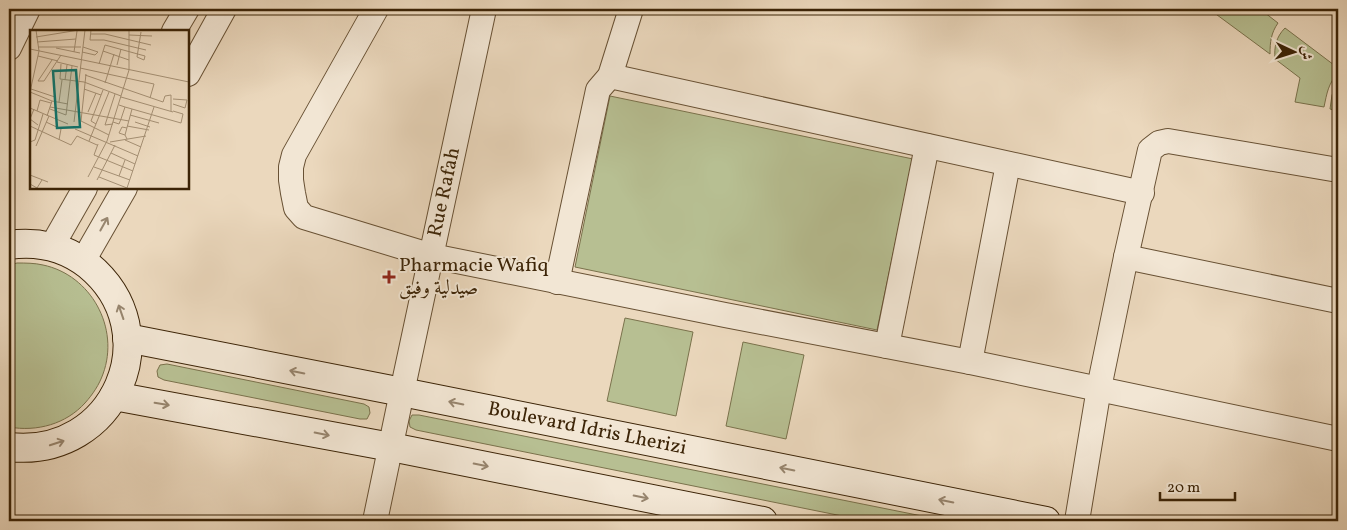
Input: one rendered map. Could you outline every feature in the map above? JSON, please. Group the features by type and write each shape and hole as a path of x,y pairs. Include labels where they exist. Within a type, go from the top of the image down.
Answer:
{"main road":[{"path":"9,245 31,243 52,246 84,262 101,277 114,295 123,316 127,338 127,356 121,380 114,396 94,422 68,439 54,444 39,447 9,447"},
{"name":"Boulevard Idris Lherizi","path":"127,338 1046,521"},
{"path":"114,396 391,447 763,521"}],"street":[{"path":"9,48 28,9"},
{"path":"175,30 187,9"},
{"path":"189,72 224,9"},
{"path":"376,9 294,155 291,167 291,180 296,208 304,217 432,256 1099,388 1338,439"},
{"name":"Rue Rafah","path":"375,521 484,9"},
{"path":"557,282 598,90 610,76 631,9"},
{"path":"610,76 1142,193"},
{"path":"1077,521 1099,388 1150,150 1159,143 1168,141 1338,170"},
{"path":"887,346 927,146"},
{"path":"970,362 1008,164"},
{"path":"52,246 84,189"},
{"path":"84,262 123,189"},
{"path":"1126,257 1338,301"}],"green space":[{"path":"1209,9 1260,9 1278,23 1271,38 1270,54"},
{"path":"1285,28 1338,68 1338,73 1328,89 1324,107 1295,102 1300,78 1275,59 1276,42"},
{"path":"1338,81 1338,111 1330,109 1332,95"},
{"path":"610,96 913,159 877,330 575,267"},
{"path":"17,263 43,265 60,271 75,280 88,292 97,306 104,322 108,339 107,357 103,374 96,389 85,403 69,416 50,425 40,427 9,427 9,265"},
{"path":"625,318 693,332 676,416 607,401"},
{"path":"743,342 804,355 786,439 726,426"},
{"path":"167,364 364,404 369,407 370,413 367,419 360,419 164,380 158,377 157,371 160,365"},
{"path":"412,415 947,521 867,521 416,430 410,427 409,421"}],"place":[{"name":"Pharmacie Wafiq صيدلية وفيق","path":"389,277"}]}
